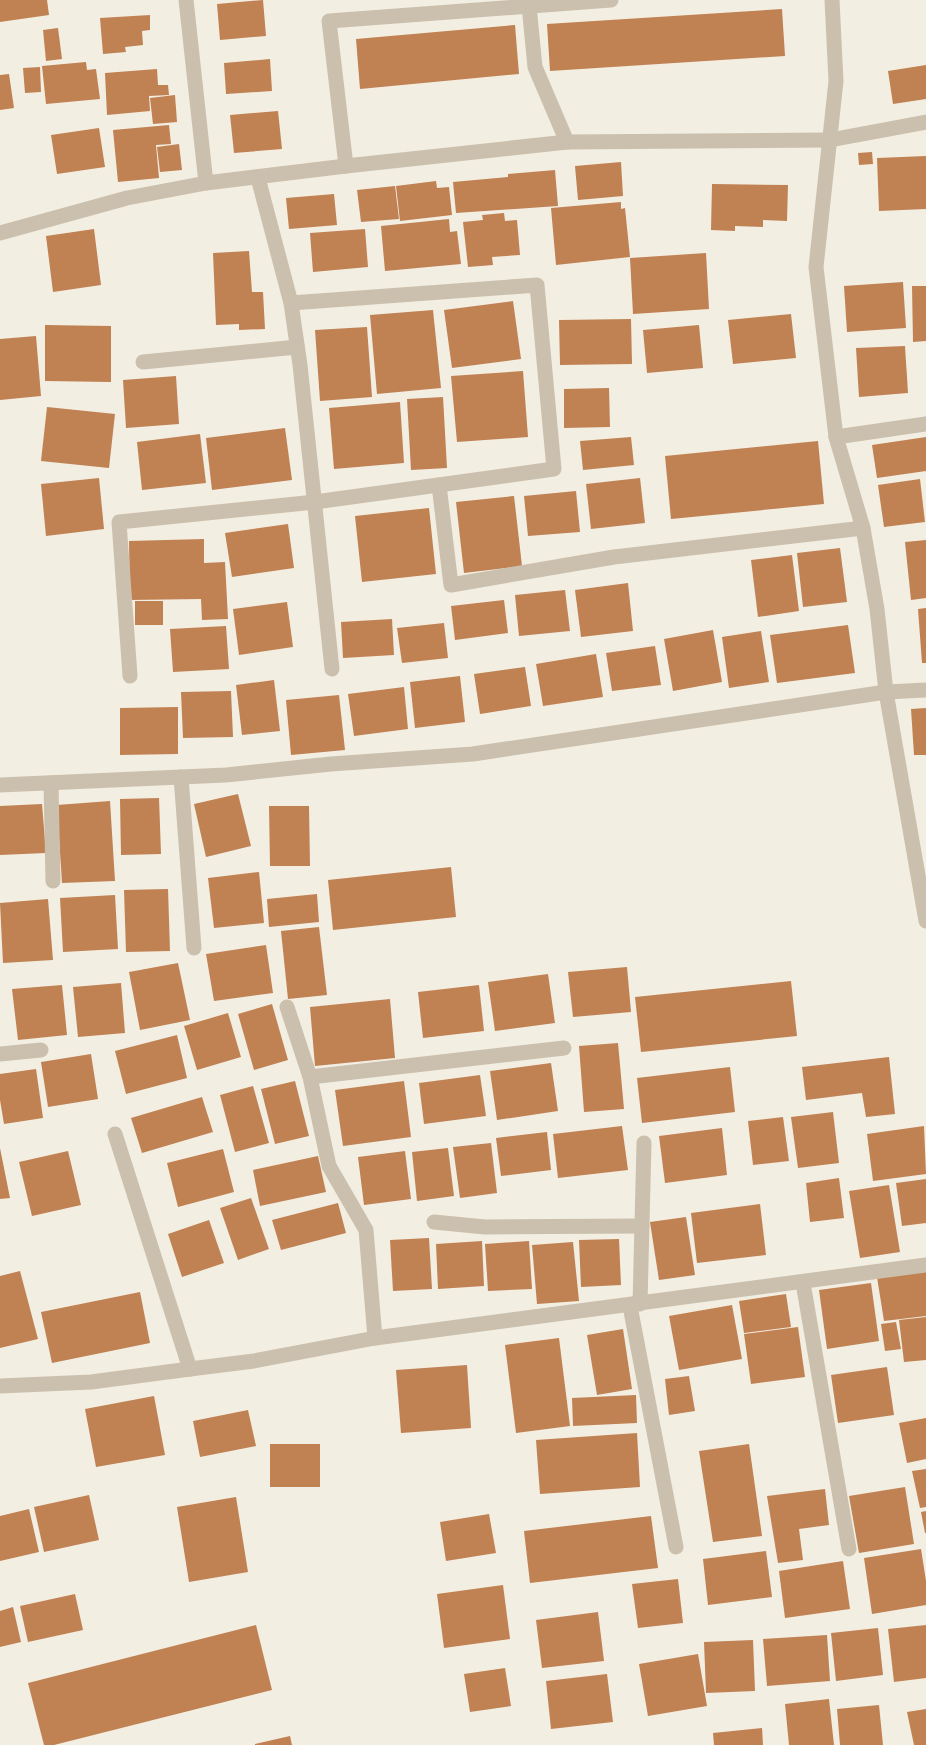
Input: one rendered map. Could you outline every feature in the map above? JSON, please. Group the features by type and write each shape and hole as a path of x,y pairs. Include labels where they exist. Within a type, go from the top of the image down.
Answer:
{"street":[{"path":"186,0 206,183"},
{"path":"346,166 329,21 611,0"},
{"path":"832,0 836,81 816,267 836,437 863,528 877,609 886,692 926,920"},
{"path":"529,6 535,67 567,142"},
{"path":"0,233 127,198 206,183 346,166 567,142 830,140 926,122"},
{"path":"258,177 291,303 332,669"},
{"path":"130,676 119,522 315,502 554,469 537,285 291,303"},
{"path":"143,362 297,347"},
{"path":"836,437 926,424"},
{"path":"439,485 451,585 614,557 863,528"},
{"path":"0,785 226,775 331,764 473,754 886,692 926,690"},
{"path":"181,777 194,948"},
{"path":"51,783 53,881"},
{"path":"287,1007 310,1077 328,1166 366,1230 375,1338"},
{"path":"310,1077 564,1048"},
{"path":"0,1054 41,1050"},
{"path":"115,1134 190,1369"},
{"path":"644,1143 642,1226 635,1305 676,1547"},
{"path":"434,1222 485,1227 642,1226"},
{"path":"0,1386 91,1382 254,1361 375,1338 926,1265"},
{"path":"803,1282 849,1549"}],"building":[{"path":"0,0 47,0 49,15 0,22"},
{"path":"263,0 266,36 220,40 217,4"},
{"path":"782,9 785,56 550,71 547,24"},
{"path":"150,15 150,30 142,31 143,45 125,47 126,52 103,54 100,18"},
{"path":"515,25 519,74 360,89 356,39"},
{"path":"58,28 62,59 46,61 43,30"},
{"path":"270,59 272,91 226,94 224,63"},
{"path":"86,62 87,70 96,69 100,99 46,104 42,66"},
{"path":"926,65 926,99 893,104 888,71"},
{"path":"40,67 41,92 25,93 23,68"},
{"path":"157,69 158,85 168,85 169,95 149,96 150,111 107,115 105,73"},
{"path":"9,74 14,108 0,110 0,75"},
{"path":"175,95 177,122 153,124 150,98"},
{"path":"278,111 282,149 234,153 230,115"},
{"path":"169,125 171,144 156,145 159,178 118,182 113,130"},
{"path":"99,128 105,167 57,174 51,135"},
{"path":"179,144 182,170 160,172 157,147"},
{"path":"872,152 873,164 859,165 858,153"},
{"path":"926,156 926,209 879,211 877,158"},
{"path":"621,162 623,196 578,200 575,166"},
{"path":"555,170 558,206 456,213 453,182"},
{"path":"436,181 437,188 449,187 452,215 400,221 396,186"},
{"path":"712,184 788,185 787,221 763,220 763,227 735,226 735,231 711,230"},
{"path":"395,186 399,219 361,222 357,190"},
{"path":"334,194 337,225 289,229 286,198"},
{"path":"621,202 621,209 625,208 630,257 556,265 551,208"},
{"path":"504,213 505,221 517,220 520,255 492,257 493,265 468,267 463,222 483,220 482,215"},
{"path":"449,219 450,232 457,231 461,264 385,271 381,226"},
{"path":"94,229 101,285 53,292 46,236"},
{"path":"365,229 368,267 313,272 310,233"},
{"path":"249,251 252,292 263,292 265,329 239,330 239,324 216,325 213,253"},
{"path":"706,253 709,309 633,314 630,258"},
{"path":"903,282 906,328 847,332 844,286"},
{"path":"912,286 926,286 926,341 913,342"},
{"path":"513,301 521,359 452,368 444,310"},
{"path":"433,310 441,388 377,394 370,315"},
{"path":"791,314 796,358 733,364 728,320"},
{"path":"631,319 632,364 560,365 559,320"},
{"path":"45,325 111,326 111,382 45,381"},
{"path":"699,325 703,368 647,373 643,330"},
{"path":"367,327 372,397 320,401 315,330"},
{"path":"36,336 41,396 0,400 0,339"},
{"path":"905,346 908,393 859,397 856,348"},
{"path":"523,371 528,437 457,442 451,376"},
{"path":"176,376 179,424 126,428 123,380"},
{"path":"609,388 610,427 564,428 564,389"},
{"path":"443,397 447,468 411,470 407,399"},
{"path":"400,402 404,463 334,469 329,408"},
{"path":"47,407 115,414 109,468 41,461"},
{"path":"285,428 292,480 212,490 206,438"},
{"path":"200,434 206,483 142,490 137,442"},
{"path":"631,437 634,465 583,470 580,441"},
{"path":"926,437 926,471 877,478 872,445"},
{"path":"818,441 824,504 671,519 665,456"},
{"path":"99,478 104,529 46,536 41,484"},
{"path":"640,478 645,523 591,529 586,484"},
{"path":"920,479 925,522 884,527 878,485"},
{"path":"576,491 580,532 528,536 524,496"},
{"path":"514,496 522,566 464,573 456,502"},
{"path":"429,508 436,574 362,582 355,516"},
{"path":"288,524 294,568 232,577 225,533"},
{"path":"204,539 204,563 225,562 228,619 202,620 201,599 130,600 129,541"},
{"path":"926,540 926,598 911,600 905,542"},
{"path":"840,548 847,602 803,607 797,553"},
{"path":"792,555 799,611 758,617 751,560"},
{"path":"628,583 633,631 581,637 575,590"},
{"path":"565,590 570,631 519,636 515,595"},
{"path":"504,600 508,633 455,640 451,606"},
{"path":"135,601 163,601 163,625 135,625"},
{"path":"287,602 293,647 239,655 233,609"},
{"path":"926,608 926,663 922,663 918,609"},
{"path":"392,619 394,655 343,658 341,622"},
{"path":"444,623 448,658 402,663 397,628"},
{"path":"848,625 855,673 777,683 770,635"},
{"path":"226,626 229,669 173,672 170,629"},
{"path":"713,630 722,682 673,691 664,639"},
{"path":"761,631 769,682 729,688 722,637"},
{"path":"655,646 661,685 612,691 606,653"},
{"path":"596,654 603,697 543,706 536,664"},
{"path":"525,667 531,706 480,714 474,674"},
{"path":"460,676 465,722 415,728 410,682"},
{"path":"274,680 280,731 242,735 236,685"},
{"path":"404,687 408,729 354,736 348,694"},
{"path":"231,691 233,737 183,738 181,692"},
{"path":"339,695 345,750 291,755 286,700"},
{"path":"178,707 178,754 120,755 120,708"},
{"path":"926,708 926,755 914,755 911,709"},
{"path":"238,794 251,846 206,857 194,804"},
{"path":"159,798 161,854 121,855 120,799"},
{"path":"110,801 115,881 62,883 57,805"},
{"path":"42,804 46,853 0,855 0,806"},
{"path":"269,806 309,806 310,866 270,866"},
{"path":"451,867 456,917 333,930 328,880"},
{"path":"259,872 264,923 214,928 208,878"},
{"path":"168,889 170,951 126,952 124,890"},
{"path":"317,894 319,922 269,927 267,899"},
{"path":"115,895 118,949 63,952 60,898"},
{"path":"48,899 53,960 3,963 0,903"},
{"path":"319,927 327,995 288,999 281,931"},
{"path":"266,945 273,993 214,1001 206,954"},
{"path":"178,963 190,1020 140,1030 129,972"},
{"path":"627,967 631,1012 573,1017 568,972"},
{"path":"548,974 555,1023 495,1031 488,982"},
{"path":"791,981 797,1036 641,1052 635,997"},
{"path":"121,983 125,1033 78,1037 73,987"},
{"path":"62,985 67,1035 18,1040 12,989"},
{"path":"479,985 484,1031 423,1038 418,992"},
{"path":"390,999 395,1058 315,1066 310,1007"},
{"path":"272,1004 288,1060 254,1070 238,1014"},
{"path":"228,1013 241,1057 197,1070 184,1026"},
{"path":"177,1035 187,1078 126,1094 115,1051"},
{"path":"618,1043 624,1109 584,1112 579,1046"},
{"path":"91,1054 98,1099 48,1107 41,1062"},
{"path":"889,1057 895,1114 866,1117 862,1093 806,1100 802,1067"},
{"path":"551,1063 558,1111 497,1120 490,1071"},
{"path":"730,1067 735,1112 642,1123 637,1078"},
{"path":"36,1069 43,1118 4,1124 0,1100 0,1074"},
{"path":"480,1075 486,1116 424,1124 419,1083"},
{"path":"295,1081 309,1136 275,1144 261,1089"},
{"path":"404,1081 411,1137 343,1146 335,1090"},
{"path":"253,1086 269,1143 235,1152 220,1095"},
{"path":"202,1097 213,1132 142,1153 131,1118"},
{"path":"833,1112 839,1163 798,1168 791,1117"},
{"path":"783,1117 789,1161 753,1165 748,1121"},
{"path":"622,1126 628,1170 558,1178 553,1134"},
{"path":"924,1126 926,1174 873,1181 867,1134"},
{"path":"722,1128 727,1175 665,1183 659,1136"},
{"path":"547,1132 551,1170 501,1176 496,1138"},
{"path":"491,1143 497,1193 460,1198 453,1147"},
{"path":"0,1148 10,1198 0,1199"},
{"path":"448,1148 454,1196 417,1201 412,1152"},
{"path":"223,1149 234,1192 178,1207 167,1163"},
{"path":"68,1151 81,1205 32,1216 19,1162"},
{"path":"405,1151 411,1199 364,1205 358,1157"},
{"path":"318,1156 326,1192 260,1206 253,1170"},
{"path":"839,1178 844,1218 810,1222 806,1183"},
{"path":"926,1179 926,1223 902,1226 896,1183"},
{"path":"889,1185 900,1252 860,1258 849,1191"},
{"path":"251,1198 269,1249 238,1260 220,1208"},
{"path":"338,1203 346,1233 281,1250 272,1220"},
{"path":"760,1204 766,1255 697,1263 691,1213"},
{"path":"686,1217 695,1275 659,1280 650,1222"},
{"path":"209,1220 224,1263 182,1277 168,1234"},
{"path":"429,1238 432,1289 393,1291 390,1240"},
{"path":"619,1239 621,1285 581,1287 579,1240"},
{"path":"482,1241 484,1286 438,1289 436,1244"},
{"path":"529,1241 532,1289 488,1291 485,1244"},
{"path":"573,1242 579,1301 537,1304 532,1245"},
{"path":"926,1270 926,1316 884,1321 877,1277"},
{"path":"20,1271 38,1339 0,1348 0,1276"},
{"path":"871,1283 879,1341 827,1349 819,1290"},
{"path":"140,1292 150,1343 52,1363 41,1312"},
{"path":"786,1294 791,1327 744,1333 739,1301"},
{"path":"732,1305 742,1359 679,1370 669,1316"},
{"path":"926,1317 926,1360 904,1362 899,1320"},
{"path":"896,1322 901,1349 885,1351 881,1324"},
{"path":"798,1327 805,1377 751,1384 744,1334"},
{"path":"623,1329 632,1389 597,1395 587,1335"},
{"path":"559,1338 570,1426 516,1433 505,1345"},
{"path":"467,1365 471,1428 401,1433 396,1370"},
{"path":"887,1367 894,1415 838,1423 831,1375"},
{"path":"689,1376 695,1411 669,1415 665,1379"},
{"path":"636,1395 637,1423 573,1426 572,1398"},
{"path":"154,1396 165,1455 96,1467 85,1409"},
{"path":"248,1410 256,1446 200,1457 193,1421"},
{"path":"926,1418 926,1459 907,1463 899,1423"},
{"path":"637,1433 640,1487 540,1494 536,1440"},
{"path":"270,1444 320,1444 320,1487 270,1487"},
{"path":"749,1444 762,1536 713,1542 699,1451"},
{"path":"926,1469 926,1507 920,1508 912,1471"},
{"path":"905,1487 914,1544 859,1553 849,1496"},
{"path":"825,1489 829,1525 799,1529 803,1560 778,1563 767,1496"},
{"path":"89,1495 99,1540 44,1552 34,1507"},
{"path":"236,1497 248,1572 189,1582 177,1507"},
{"path":"29,1509 39,1552 0,1561 0,1516"},
{"path":"926,1511 926,1533 925,1533 921,1512"},
{"path":"489,1514 496,1553 446,1561 440,1522"},
{"path":"651,1516 658,1568 530,1583 524,1531"},
{"path":"921,1549 926,1581 926,1605 872,1614 864,1558"},
{"path":"766,1551 772,1597 708,1605 703,1559"},
{"path":"843,1561 850,1609 785,1618 779,1571"},
{"path":"678,1579 683,1623 638,1628 632,1584"},
{"path":"503,1585 510,1639 444,1648 437,1594"},
{"path":"75,1594 83,1630 28,1642 20,1606"},
{"path":"13,1607 21,1642 0,1647 0,1611"},
{"path":"598,1612 604,1661 542,1668 536,1620"},
{"path":"256,1625 272,1690 54,1745 44,1745 28,1683"},
{"path":"926,1625 926,1678 894,1682 888,1629"},
{"path":"878,1628 883,1675 836,1681 831,1633"},
{"path":"827,1635 830,1681 767,1686 763,1639"},
{"path":"753,1640 755,1691 706,1693 704,1642"},
{"path":"698,1654 707,1706 648,1716 639,1664"},
{"path":"505,1668 511,1706 470,1712 464,1674"},
{"path":"607,1674 613,1722 551,1729 546,1681"},
{"path":"829,1699 834,1745 789,1745 785,1704"},
{"path":"879,1705 883,1745 840,1745 837,1709"},
{"path":"926,1709 926,1745 914,1745 907,1712"},
{"path":"762,1728 763,1745 714,1745 713,1733"},
{"path":"290,1736 292,1745 255,1745 255,1744"}]}
